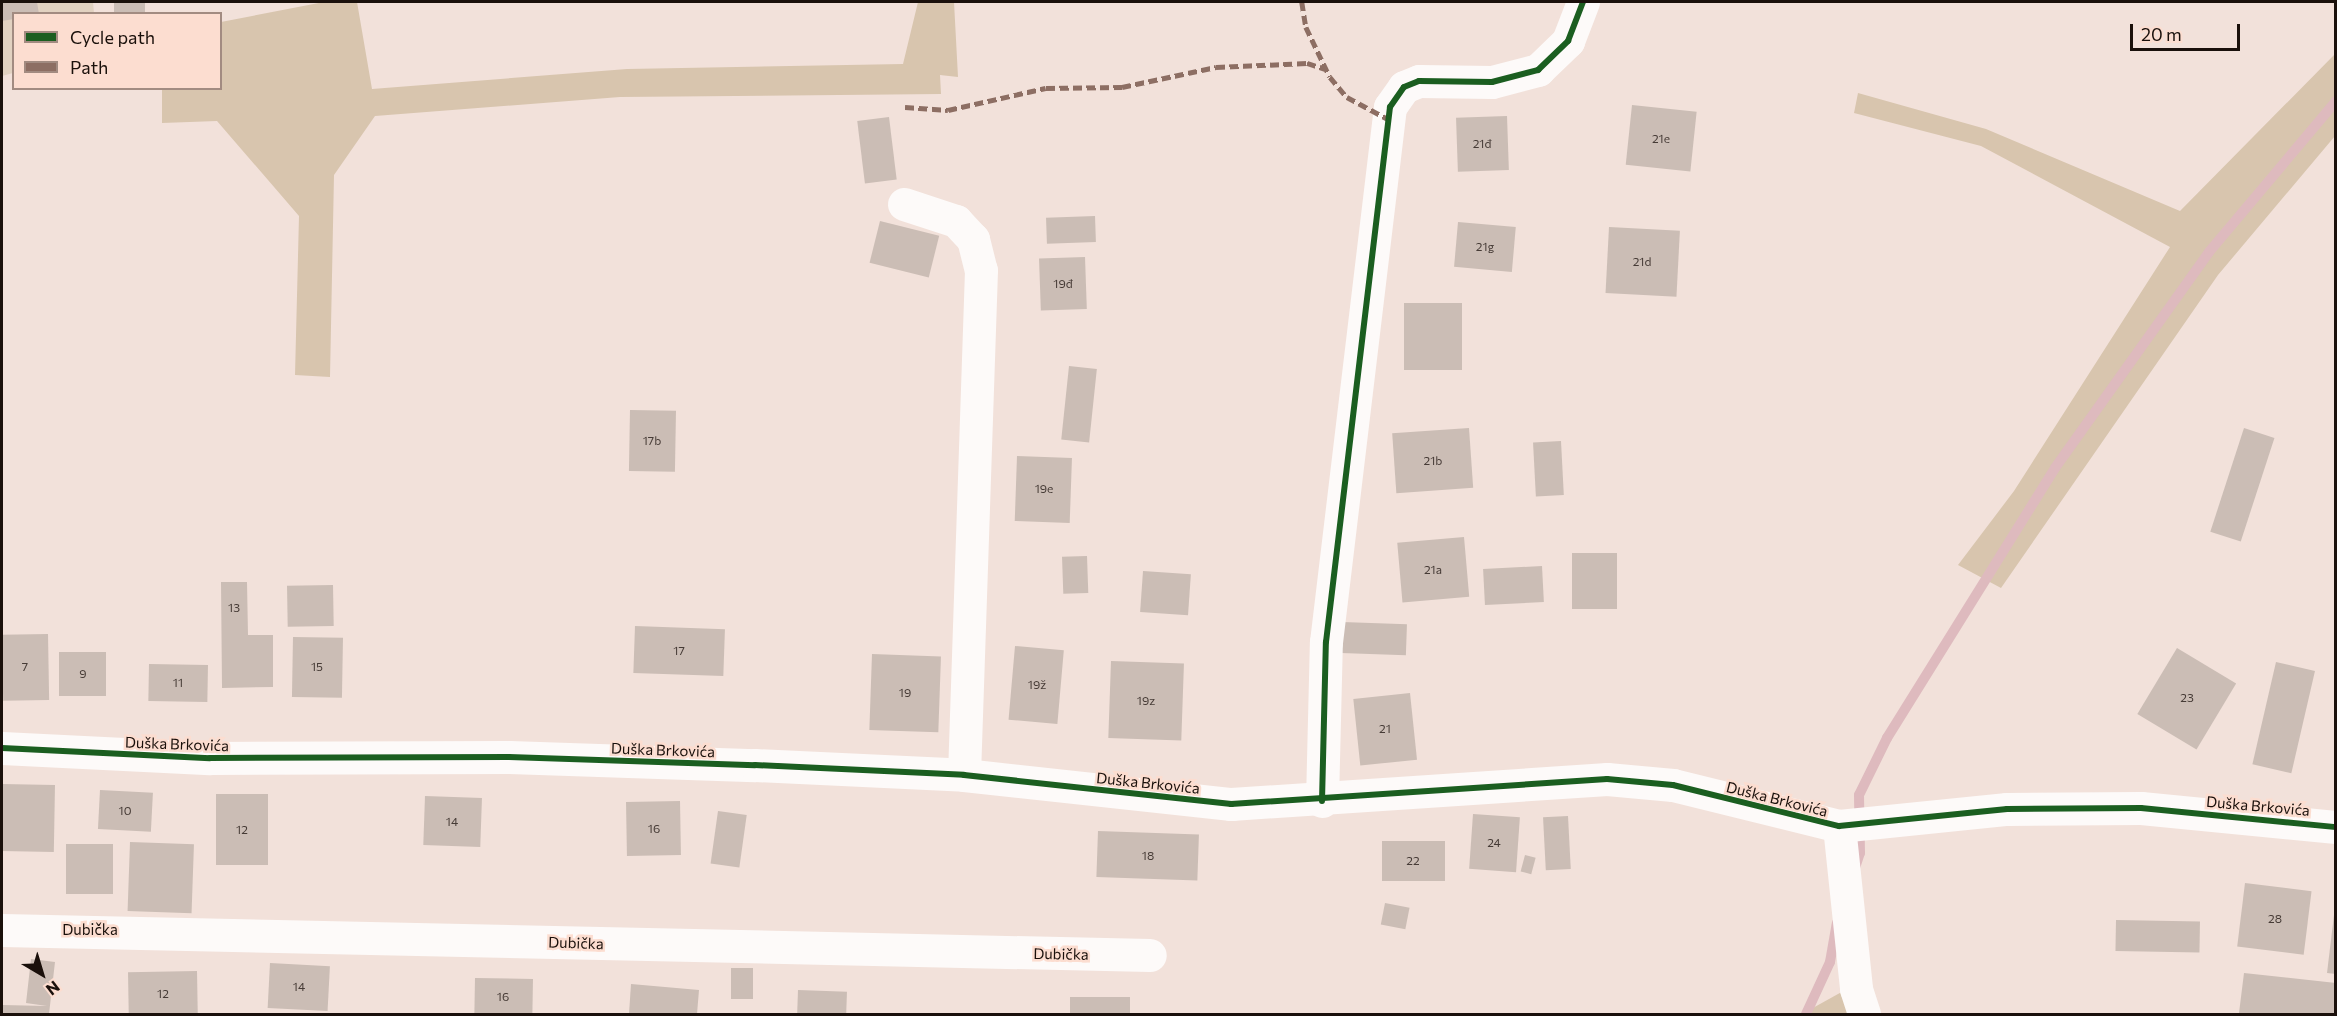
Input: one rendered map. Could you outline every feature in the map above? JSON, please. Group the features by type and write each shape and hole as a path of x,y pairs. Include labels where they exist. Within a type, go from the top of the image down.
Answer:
{"street":[{"path":"1322,801 1326,642 1389,115 1395,96 1419,81 1492,82 1538,70 1568,41 1583,2"},
{"path":"904,204 956,220 973,239 981,270 964,775"},
{"name":"Duška Brkovića","path":"2,748 210,758 509,757 964,775 1231,804 1322,801 1607,779 1673,785 1839,826 2007,809 2141,808 2336,827"},
{"path":"1839,826 1856,989 1864,1014"},
{"name":"Dubička","path":"2,930 1150,955"}],"shaded area":[{"path":"2,2 93,2 94,12 12,12 12,73 2,76"},
{"path":"324,2 357,2 372,89 627,69 903,64 918,2 954,2 958,77 940,75 941,94 620,97 375,116 334,175 330,377 295,375 299,216 217,121 162,123 162,90 222,90 222,22"},
{"path":"2335,54 2335,136 2218,275 2001,588 1958,565 2014,491 2170,247 1981,146 1854,113 1858,93 1986,129 2180,211"},
{"path":"1847,989 1850,1014 1802,1014"}],"building":[{"path":"2,2 37,2 39,12 12,12 12,19 2,21"},
{"path":"114,2 145,2 145,12 114,12"},
{"path":"1632,105 1697,112 1690,171 1626,165"},
{"path":"1507,116 1509,170 1458,172 1456,118"},
{"path":"889,117 897,180 865,183 857,121"},
{"path":"1095,216 1096,242 1047,244 1046,218"},
{"path":"880,221 939,236 929,277 870,263"},
{"path":"1458,222 1516,227 1512,272 1454,267"},
{"path":"1609,227 1680,231 1676,297 1606,293"},
{"path":"1085,257 1087,309 1041,311 1039,259"},
{"path":"1404,303 1462,303 1462,370 1404,370"},
{"path":"1069,366 1097,369 1089,443 1061,440"},
{"path":"630,410 676,411 675,472 629,471"},
{"path":"1469,428 1473,488 1396,493 1392,433"},
{"path":"2244,428 2274,438 2241,542 2210,532"},
{"path":"1561,441 1564,495 1536,496 1533,442"},
{"path":"1017,456 1072,458 1070,523 1015,521"},
{"path":"1464,537 1469,597 1402,603 1397,543"},
{"path":"1572,553 1617,553 1617,609 1572,609"},
{"path":"1087,556 1088,593 1063,594 1062,557"},
{"path":"1542,566 1544,602 1485,605 1483,569"},
{"path":"1143,571 1191,574 1188,615 1140,612"},
{"path":"221,582 247,582 248,635 273,635 273,687 222,688"},
{"path":"333,585 334,626 288,627 287,586"},
{"path":"1342,622 1407,624 1406,655 1341,653"},
{"path":"635,626 725,629 723,676 633,673"},
{"path":"48,634 49,700 3,701 2,635"},
{"path":"293,637 343,638 342,698 292,697"},
{"path":"1015,646 1064,650 1057,724 1009,720"},
{"path":"2177,648 2236,684 2196,750 2137,714"},
{"path":"59,652 106,652 106,696 59,696"},
{"path":"872,654 941,656 938,732 869,730"},
{"path":"1111,661 1184,664 1181,741 1108,738"},
{"path":"2276,662 2315,671 2291,773 2252,764"},
{"path":"149,664 208,665 207,702 148,701"},
{"path":"1410,693 1417,760 1360,766 1353,699"},
{"path":"2,784 55,785 54,852 2,851"},
{"path":"100,790 153,793 151,832 98,829"},
{"path":"216,794 268,794 268,865 216,865"},
{"path":"425,796 482,798 480,847 423,845"},
{"path":"680,801 681,855 627,856 626,802"},
{"path":"718,811 747,815 739,868 711,863"},
{"path":"1473,814 1520,817 1516,872 1469,869"},
{"path":"1568,816 1571,869 1546,870 1543,817"},
{"path":"1098,831 1199,835 1197,880 1096,877"},
{"path":"1382,841 1445,841 1445,881 1382,881"},
{"path":"130,842 194,844 192,913 128,911"},
{"path":"66,844 113,844 113,894 66,894"},
{"path":"1525,855 1536,858 1531,874 1521,871"},
{"path":"2245,883 2312,891 2304,955 2237,947"},
{"path":"1385,903 1410,908 1405,929 1381,925"},
{"path":"2334,915 2336,915 2336,974 2327,973"},
{"path":"2116,920 2200,921 2199,952 2115,951"},
{"path":"31,959 55,962 49,1014 2,1014 2,1005 47,1006 26,1003"},
{"path":"270,963 330,966 328,1011 268,1008"},
{"path":"731,968 753,968 753,999 731,999"},
{"path":"197,971 198,1014 129,1014 128,972"},
{"path":"2244,973 2336,983 2336,1014 2239,1013"},
{"path":"475,978 533,979 532,1014 474,1014"},
{"path":"631,984 699,990 697,1014 629,1014"},
{"path":"798,990 847,992 846,1014 797,1014"},
{"path":"1070,997 1130,997 1130,1014 1070,1014"}],"waterway":[{"path":"1854,871 1860,853 1859,795 1887,738 2055,468 2209,252 2336,101"},
{"path":"1806,1014 1830,962 1837,923"}],"marked path":[{"path":"1302,2 1306,27 1330,77 1347,97 1388,119"},
{"path":"905,107 948,110 1046,88 1122,87 1216,67 1307,63 1325,69"}],"cycle path":[{"path":"1322,801 1326,642 1390,107 1404,87 1419,81 1492,82 1538,70 1568,41 1583,2"},
{"path":"2,748 210,758 509,757 755,765 964,775 1231,804 1607,779 1673,785 1839,826 2007,809 2141,808 2336,827"}]}
